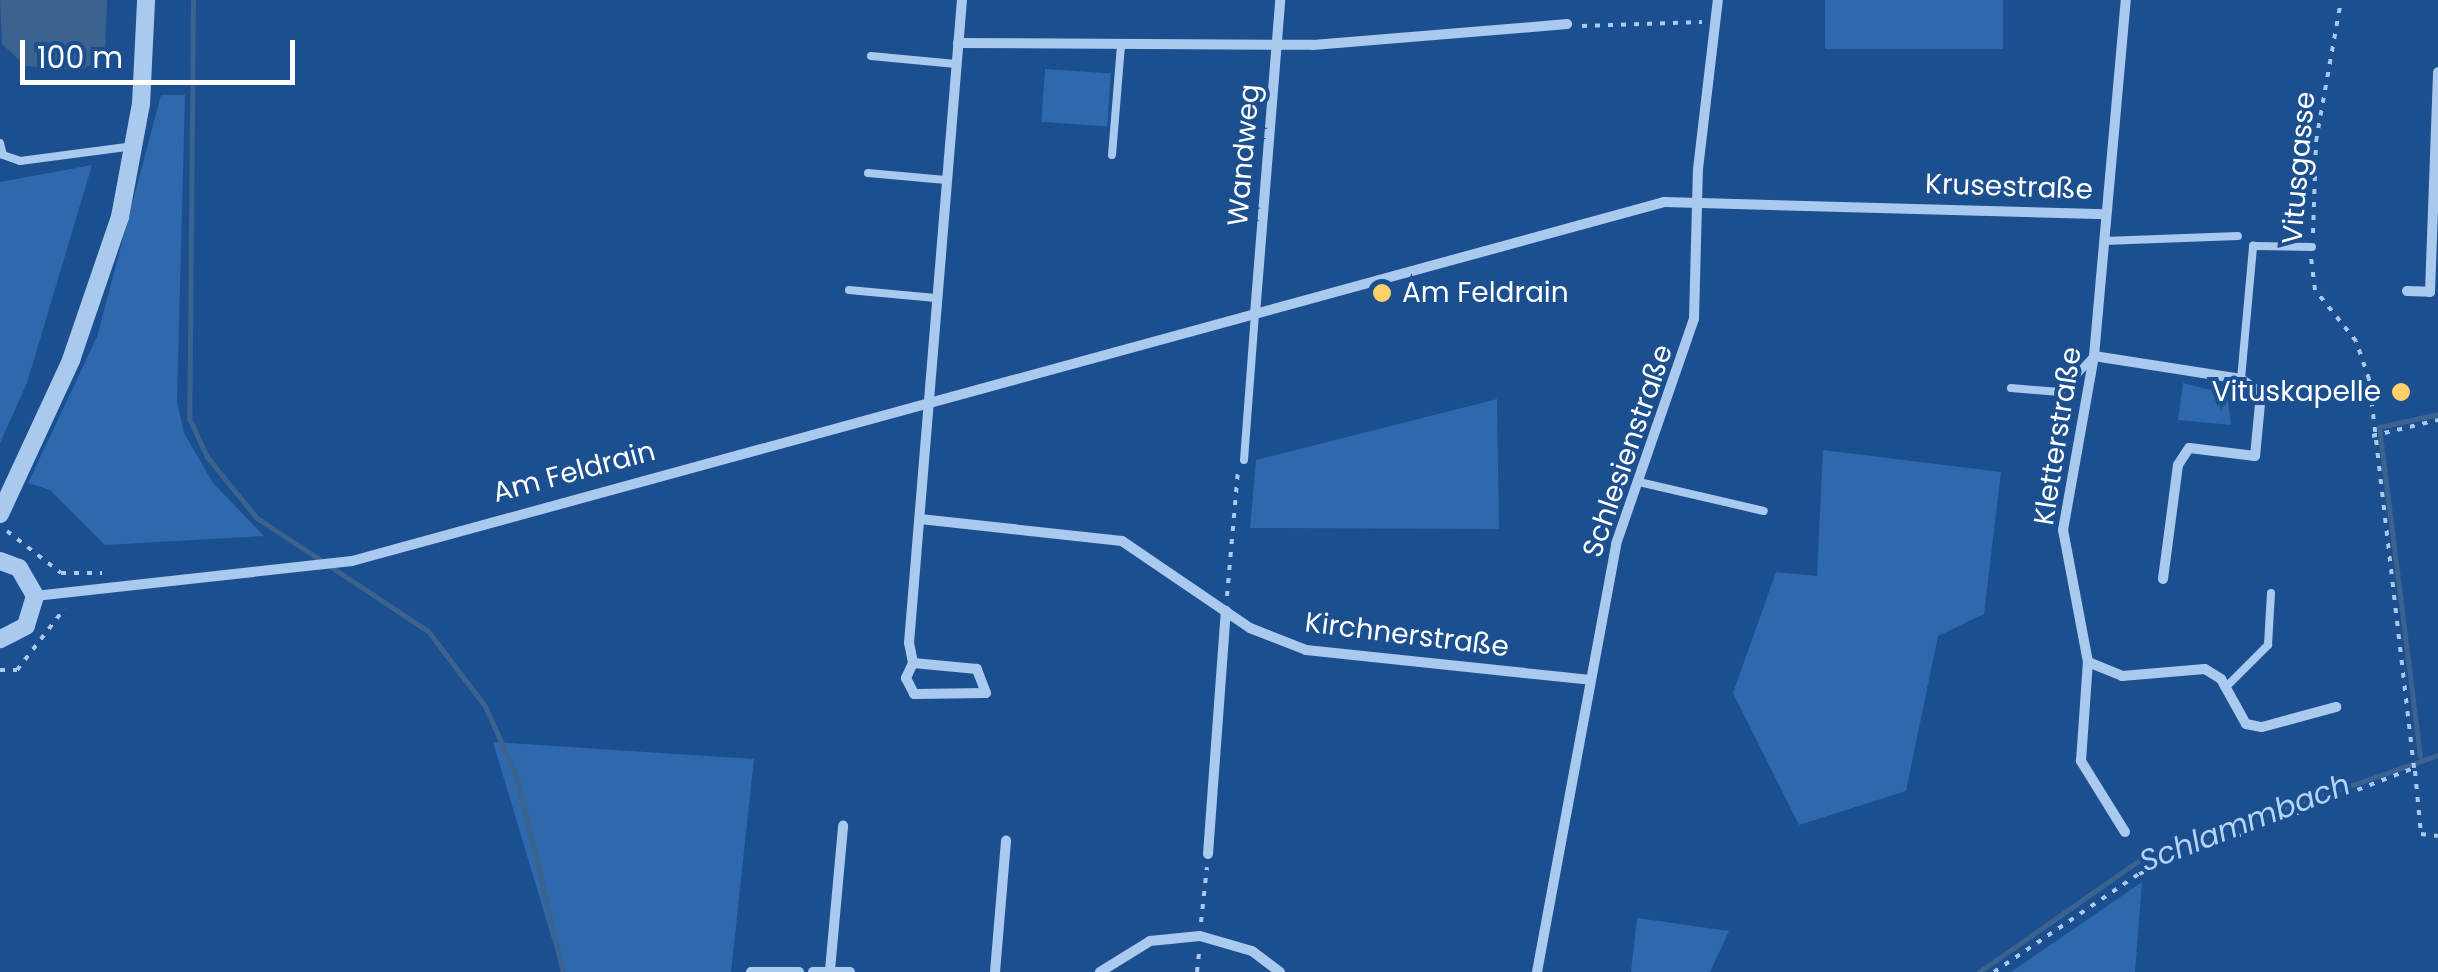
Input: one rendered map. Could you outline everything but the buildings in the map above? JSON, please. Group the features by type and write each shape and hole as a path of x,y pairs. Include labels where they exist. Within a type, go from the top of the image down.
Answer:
{"street":[{"path":"0,514 94,304 134,146 146,0"},
{"path":"913,662 977,669 986,693 914,694 906,678 913,662 928,404 962,0"},
{"name":"Wandweg","path":"1254,314 1280,0"},
{"name":"Schlesienstraße","path":"1537,972 1616,544 1694,320 1698,198 1718,0"},
{"name":"Krusestraße","path":"1698,198 2106,214 2126,0"},
{"path":"958,43 1277,46 1567,24"},
{"path":"2408,292 2430,292 2438,72"},
{"name":"Am Feldrain","path":"36,596 286,573 352,560 1254,314 1698,198"},
{"name":"Kletterstraße","path":"2106,214 2094,356 2063,530 2088,662 2081,761 2126,832"},
{"path":"2094,356 2241,379 2262,392 2255,456 2189,448 2178,464 2163,579"},
{"name":"Kirchnerstraße","path":"920,519 1122,540 1226,611 1306,650 1590,680"},
{"path":"0,562 19,568 36,596 26,626 0,639"},
{"path":"1208,854 1226,611"},
{"path":"2088,662 2122,676 2205,669 2225,688 2246,724 2262,727 2336,706"},
{"path":"830,970 843,826"},
{"path":"995,972 1006,840"},
{"path":"1100,972 1150,941 1200,936 1252,951 1280,972"},
{"path":"751,972 799,972"},
{"path":"813,972 850,972"}],"lane":[{"path":"1112,155 1121,45"},
{"path":"871,56 956,64"},
{"path":"0,144 2,155 20,161 134,146"},
{"path":"868,173 946,180"},
{"name":"Krusestraße","path":"2104,240 2238,236"},
{"path":"2241,379 2253,246 2312,246"},
{"path":"849,290 936,298"},
{"path":"1244,460 1254,314"},
{"path":"2011,388 2060,392 2094,356"},
{"path":"1639,482 1764,511"},
{"path":"2225,688 2268,646 2271,593"}],"path":[{"name":"Vitusgasse","path":"2342,0 2317,128 2312,246 2315,290 2366,366 2421,834 2438,836"},
{"path":"1567,24 1702,22"},
{"path":"2372,436 2438,420"},
{"path":"1226,611 1244,460"},
{"path":"0,530 16,532 61,573 112,573"},
{"path":"1994,972 2139,874 2414,767"},
{"path":"1197,972 1208,854"}],"shaded area":[{"path":"0,0 107,0 105,54 82,70 26,66 2,44"},
{"path":"1825,0 2003,0 2003,49 1825,49"},
{"path":"1045,69 1111,74 1107,126 1041,122"},
{"path":"161,95 185,95 177,401 184,433 213,483 264,536 105,545 50,490 28,483 97,337"},
{"path":"92,165 27,383 0,443 0,182"},
{"path":"2183,383 2227,394 2231,425 2178,420"},
{"path":"1497,399 1499,529 1250,528 1256,460"},
{"path":"1823,450 2001,472 1984,614 1938,636 1906,791 1799,825 1733,693 1776,572 1817,576"},
{"path":"493,742 754,759 731,972 562,972"},
{"path":"2142,882 2135,972 2011,972"},
{"path":"1637,918 1729,931 1710,972 1631,972"}],"waterway":[{"path":"193,0 189,418 207,457 257,518 428,631 485,706 517,778 563,972"},
{"name":"Schlammbach","path":"2420,756 2379,427 2438,414"},
{"name":"Schlammbach","path":"1979,972 2141,859 2438,755"}],"place":[{"name":"Am Feldrain","path":"1382,293"},
{"name":"Vituskapelle","path":"2401,392"}]}
